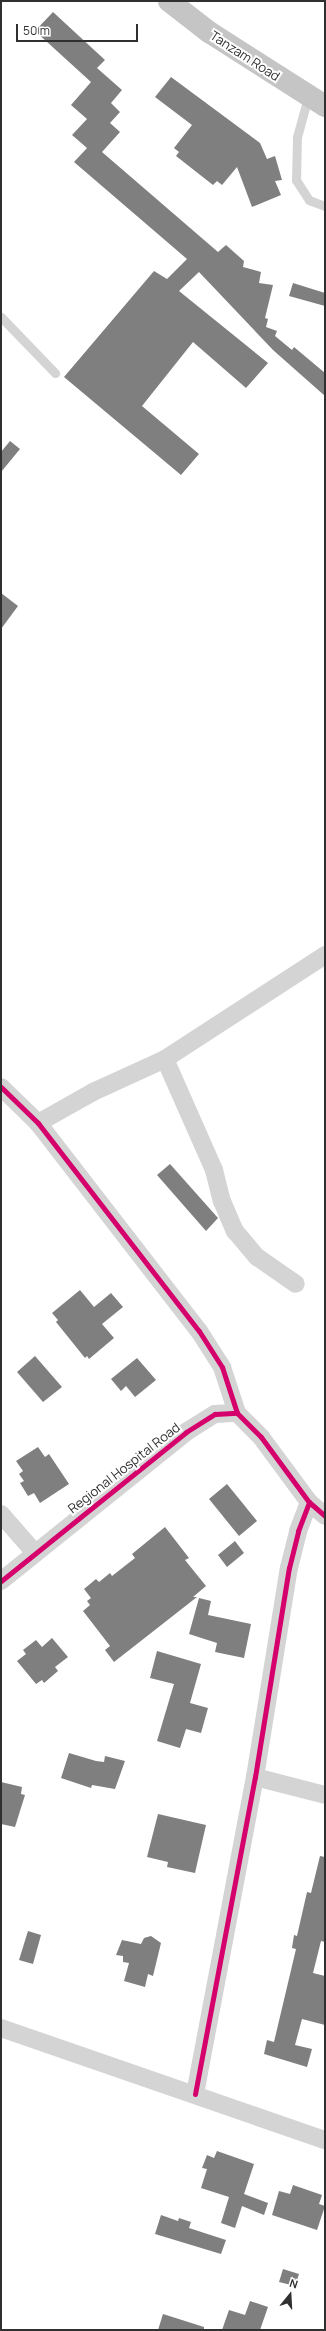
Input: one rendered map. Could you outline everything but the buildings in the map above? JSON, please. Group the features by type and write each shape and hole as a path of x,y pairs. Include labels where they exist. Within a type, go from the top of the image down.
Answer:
{"highway":[{"name":"Tanzam Road","path":"169,1 209,32 316,102"}],"street":[{"path":"38,1122 93,1092 165,1059 325,955"},
{"path":"165,1059 214,1170 222,1201 236,1231 257,1257 296,1284"},
{"path":"1,1087 38,1122 199,1331 222,1367 237,1414 261,1437 309,1502 325,1516"},
{"name":"Regional Hospital Road","path":"1,1581 186,1432 216,1414 237,1414"},
{"path":"195,2094 255,1777 289,1568 298,1531 309,1502"},
{"path":"1,1514 35,1553"},
{"path":"255,1777 325,1794"},
{"path":"1,2028 325,2140"}],"lane":[{"path":"316,102 297,137 296,180 309,200 325,206"},
{"path":"1,317 55,373"}],"cycle path":[{"path":"1,1087 38,1123 199,1331 222,1367 237,1413"},
{"path":"1,1581 186,1432 215,1414 237,1413 261,1437 309,1502 325,1516"},
{"path":"195,2094 255,1777 289,1568 298,1531 309,1502"}]}
